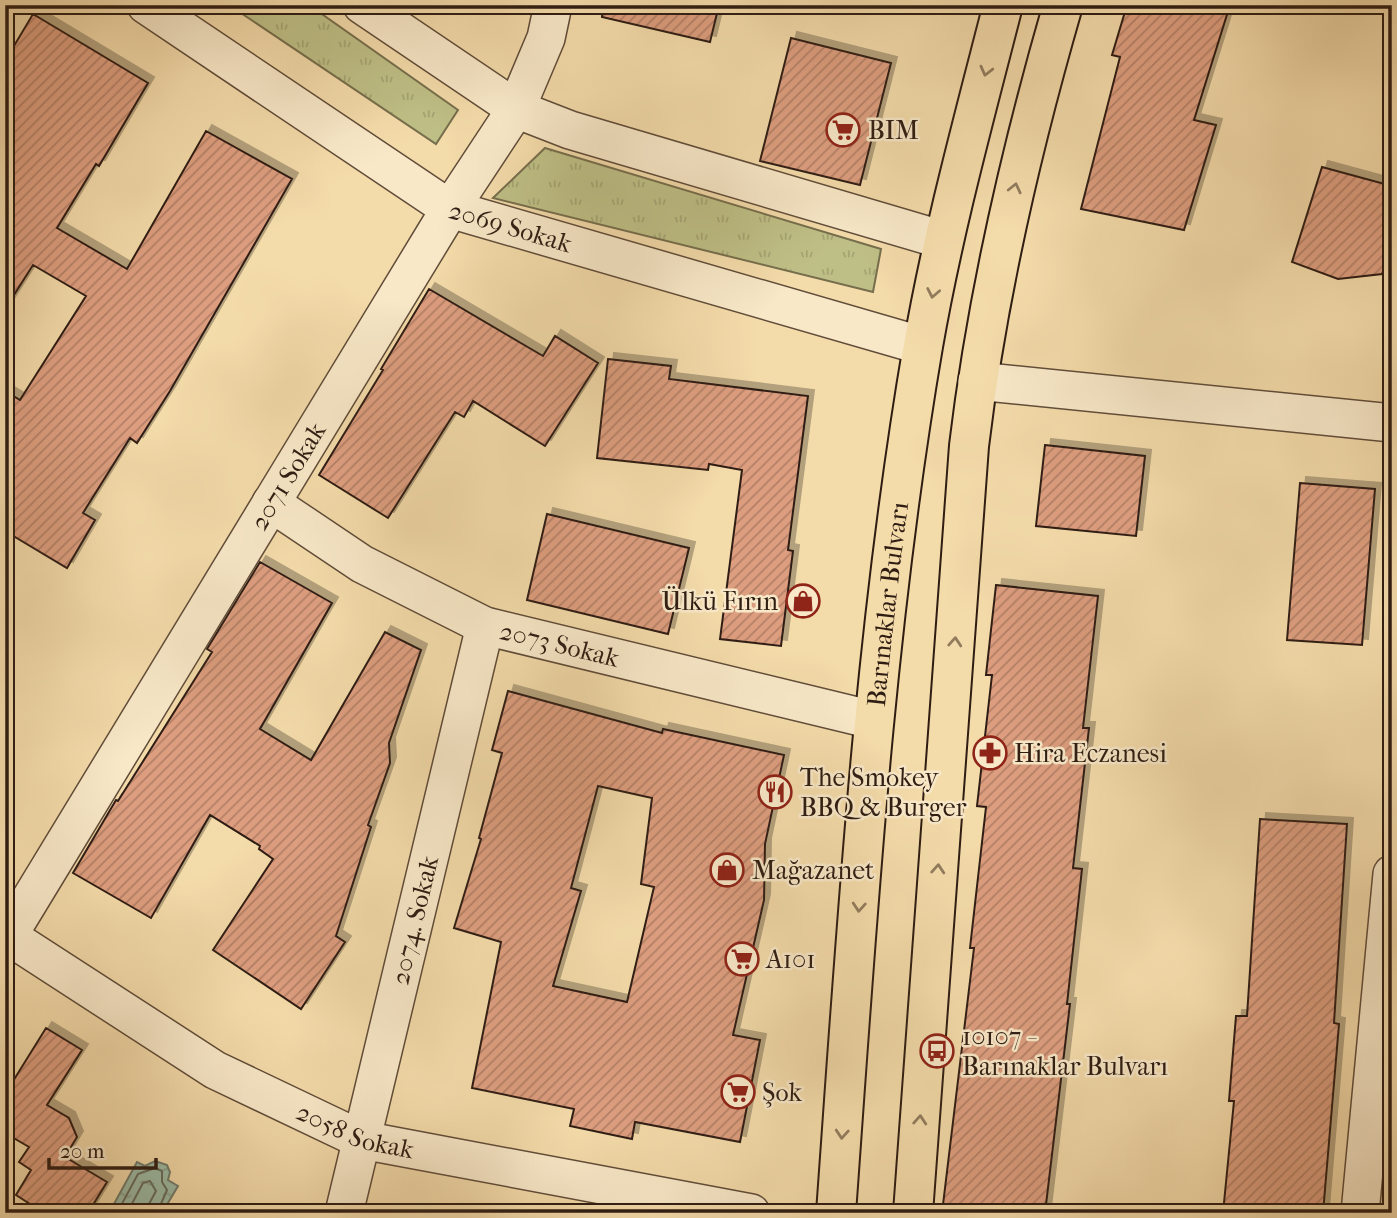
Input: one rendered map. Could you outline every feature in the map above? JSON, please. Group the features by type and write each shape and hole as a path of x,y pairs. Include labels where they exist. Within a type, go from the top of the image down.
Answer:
{"main road":[{"name":"Barınaklar Bulvarı","path":"836,1213 873,720 905,469 923,346 943,240 1003,5"},
{"path":"913,1213 969,446 977,381 999,254 1031,118 1063,5"}],"street":[{"name":"2069 Sokak","path":"146,5 450,209 923,346"},
{"path":"362,5 516,109 570,130 943,240"},
{"name":"2071 Sokak","path":"6,937 450,209 516,109 546,38 553,5"},
{"path":"977,381 1392,423"},
{"name":"2073 Sokak","path":"271,503 362,564 485,626 873,720"},
{"name":"2074. Sokak","path":"344,1213 485,626"},
{"path":"1360,1213 1392,874"},
{"name":"2058 Sokak","path":"6,937 215,1070 362,1140 751,1213"}],"green space":[{"path":"229,5 309,5 458,110 436,144"},
{"path":"545,148 881,249 873,292 493,198"}],"water":[{"path":"155,1161 167,1165 170,1172 168,1180 178,1186 162,1213 109,1213 137,1162 145,1166"}],"building":[{"path":"603,5 719,5 710,42 602,17"},
{"path":"1127,5 1230,5 1194,120 1216,125 1184,230 1081,209 1120,57 1112,55"},
{"path":"33,14 148,83 99,166 96,164 57,228 127,269 206,131 292,179 170,391 137,443 130,438 83,513 95,520 67,568 5,531 5,391 20,400 86,296 33,265 5,309 5,61"},
{"path":"791,38 891,63 860,185 760,161"},
{"path":"1322,167 1392,186 1392,248 1382,274 1338,279 1292,262"},
{"path":"429,289 543,356 555,336 598,363 545,446 473,401 464,417 455,412 388,518 319,475"},
{"path":"608,359 671,366 669,379 808,396 788,550 793,551 781,646 720,639 742,470 709,464 708,470 597,458"},
{"path":"1045,445 1145,456 1136,536 1036,526"},
{"path":"1300,483 1375,489 1362,645 1287,640"},
{"path":"547,514 689,548 668,634 527,600"},
{"path":"260,562 332,603 260,729 311,760 385,632 421,650 389,743 390,763 368,825 371,827 336,936 345,942 301,1009 213,950 273,859 259,849 260,846 210,815 151,918 73,873 116,800 118,801 212,652 207,649"},
{"path":"996,585 1098,596 1083,728 1089,728 1073,868 1082,869 1067,1004 1070,1004 1045,1213 942,1213 974,948 970,948 986,807 977,806 992,675 986,675"},
{"path":"508,691 662,733 663,729 784,755 765,844 764,900 733,1035 760,1040 740,1142 635,1122 632,1139 570,1126 574,1109 472,1088 501,942 454,928 481,839 479,838 502,753 492,750","holes":["598,786 652,798 641,884 654,887 627,1002 553,986 581,891 571,888"]},
{"path":"1260,819 1347,824 1334,1023 1339,1024 1323,1213 1223,1213 1234,1101 1229,1101 1236,1016 1247,1016"},
{"path":"46,1028 82,1050 47,1105 69,1118 77,1137 65,1157 107,1182 88,1213 44,1213 16,1195 31,1170 19,1162 29,1147 5,1133 5,1094"}],"place":[{"name":"BIM","path":"843,130"},
{"name":"Ülkü Fırın","path":"803,601"},
{"name":"Hira Eczanesi","path":"990,753"},
{"name":"The Smokey BBQ & Burger","path":"775,792"},
{"name":"Mağazanet","path":"727,870"},
{"name":"A101","path":"742,959"},
{"name":"10107 - Barınaklar Bulvarı","path":"937,1051"},
{"name":"Şok","path":"738,1092"}]}
